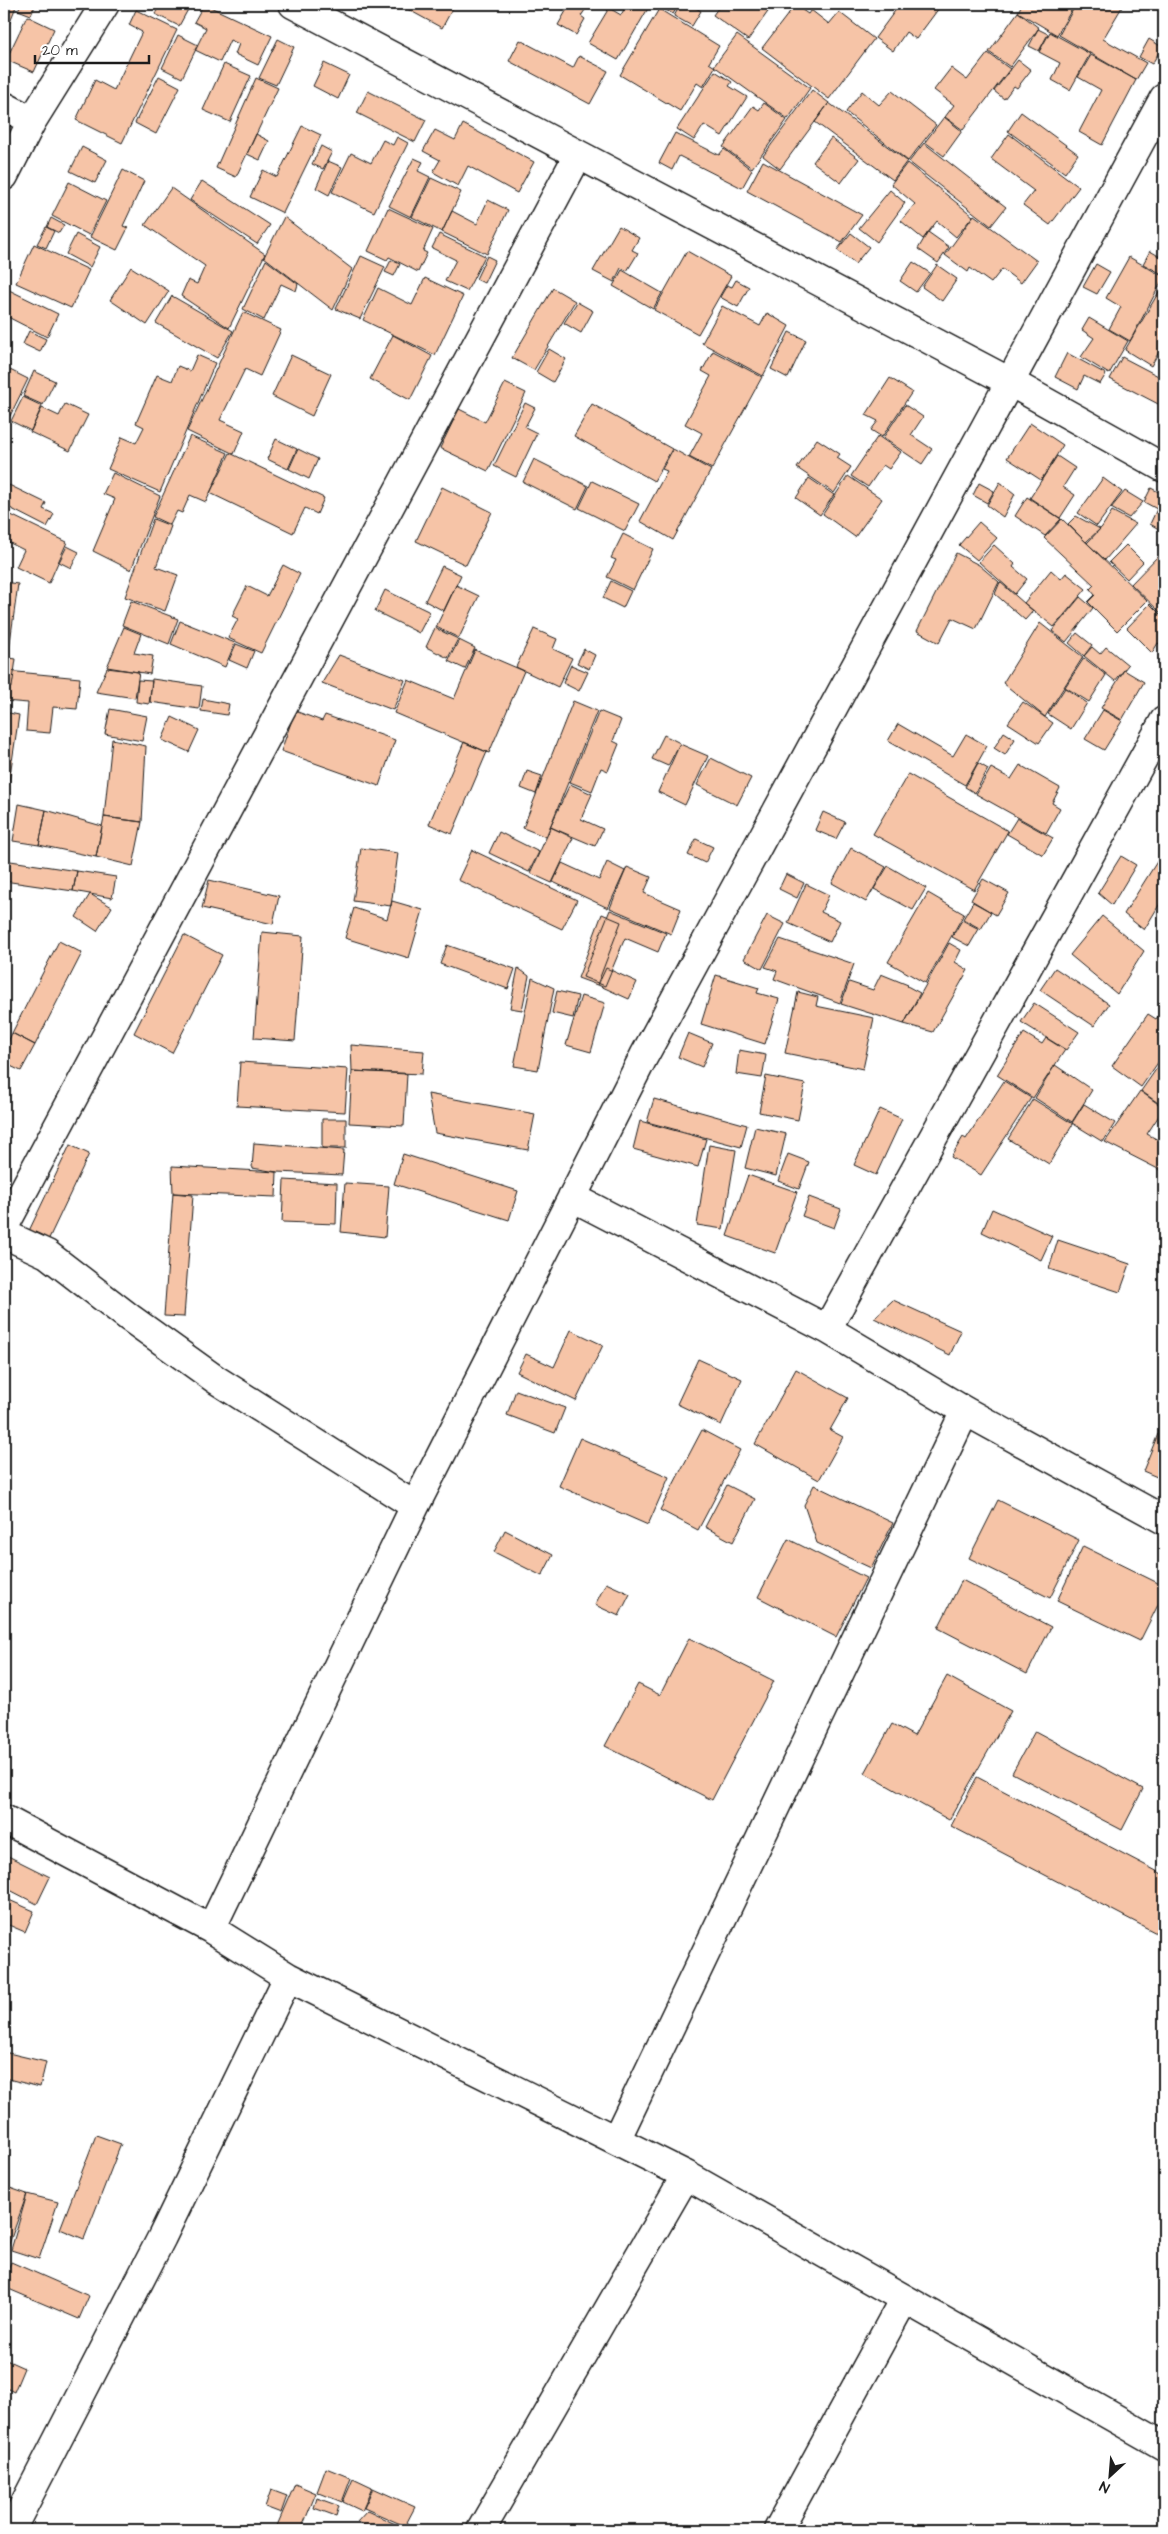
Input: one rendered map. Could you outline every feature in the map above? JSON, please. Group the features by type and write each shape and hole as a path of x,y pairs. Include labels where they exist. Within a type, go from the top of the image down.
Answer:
{"street":[{"path":"4,176 32,121 104,4"},
{"path":"293,4 1010,382 1164,468"},
{"path":"211,1929 416,1506 644,1056 1164,98"},
{"path":"4,106 32,121"},
{"path":"4,1226 578,155"},
{"path":"827,1329 1164,721"},
{"path":"572,1197 827,1329 965,1411 1164,1520"},
{"path":"4,1234 43,1251 130,1318 215,1379 416,1506"},
{"path":"616,2140 965,1411"},
{"path":"4,1819 211,1929 288,1977 686,2176 1164,2446"},
{"path":"11,2530 162,2237 288,1977"},
{"path":"481,2530 686,2176"},
{"path":"778,2530 904,2299"}],"building":[{"path":"4,4 17,4 9,24 4,22"},
{"path":"21,4 36,4 31,15 18,10"},
{"path":"160,4 191,4 179,26 155,14"},
{"path":"204,4 272,36 258,65 235,54 239,44 230,40 220,62 195,50 206,28 194,22"},
{"path":"398,4 455,4 442,28"},
{"path":"570,4 589,4 581,16 585,19 576,35 558,25"},
{"path":"627,4 650,5 618,60 588,43 609,8 621,15"},
{"path":"655,4 679,4 673,14"},
{"path":"681,4 689,4 701,11 692,26 674,16"},
{"path":"721,4 769,4 772,6 748,40 713,15"},
{"path":"900,4 942,4 916,39 906,32 893,51 875,38"},
{"path":"1022,4 1075,4 1057,35 1018,12"},
{"path":"1076,4 1116,4 1122,7 1103,39 1146,63 1136,80 1059,35"},
{"path":"795,5 808,14 811,10 829,24 839,12 874,39 829,99 762,48"},
{"path":"659,9 719,46 709,63 715,67 703,87 697,83 680,111 620,75"},
{"path":"136,10 177,30 122,143 76,120 95,80 114,90 142,32 129,25"},
{"path":"1018,12 1039,28 1010,67 989,52"},
{"path":"27,16 54,29 34,72 6,60"},
{"path":"1038,29 1048,34 1039,51 1029,46"},
{"path":"1050,32 1090,54 1070,90 1052,80 1060,63 1039,52"},
{"path":"178,35 198,45 182,78 162,68"},
{"path":"737,35 810,88 788,119 714,66"},
{"path":"278,39 294,47 276,85 259,78"},
{"path":"1149,39 1162,47 1152,64 1139,57"},
{"path":"520,40 573,68 579,56 608,71 590,104 509,61"},
{"path":"988,53 1010,69 963,130 945,117 954,105 934,90 951,68 967,80"},
{"path":"1091,55 1136,80 1102,145 1079,132 1101,90 1078,77"},
{"path":"1018,60 1031,70 1017,88 1014,86 1004,99 994,91"},
{"path":"324,63 349,75 338,99 313,86"},
{"path":"224,64 251,76 230,122 203,110"},
{"path":"715,71 732,82 729,86 747,97 722,136 704,125 694,140 677,129"},
{"path":"159,76 180,87 156,134 135,123"},
{"path":"256,78 278,88 236,177 216,168"},
{"path":"812,90 829,103 780,169 763,156"},
{"path":"368,91 426,120 415,142 357,113"},
{"path":"862,91 879,105 892,91 936,125 908,161 846,112"},
{"path":"764,103 787,120 752,168 723,147 753,106 759,110"},
{"path":"829,103 907,161 893,180 815,122"},
{"path":"1021,112 1078,154 1065,173 1008,131"},
{"path":"944,117 962,131 944,156 925,142"},
{"path":"463,124 534,162 517,193 468,166 458,186 433,172 440,160 423,151 435,130 455,140"},
{"path":"302,126 321,135 283,213 250,197 263,170 277,177"},
{"path":"675,133 719,155 724,149 752,170 742,188 679,156 672,170 659,163"},
{"path":"256,134 269,141 260,160 247,154"},
{"path":"1009,134 1079,187 1050,225 1023,205 1034,191 991,159"},
{"path":"397,137 408,143 374,212 332,192 351,153 371,163 383,140 393,145"},
{"path":"831,138 859,159 841,183 813,162"},
{"path":"924,143 1006,207 991,226 909,162"},
{"path":"321,146 332,152 323,169 312,164"},
{"path":"82,147 107,160 95,183 70,171"},
{"path":"414,158 423,162 418,171 430,177 411,217 389,206"},
{"path":"328,161 342,167 329,195 316,188"},
{"path":"763,161 862,215 842,242 747,191"},
{"path":"907,163 973,216 956,237 937,221 923,239 901,221 915,204 891,184"},
{"path":"123,170 144,181 123,226 128,228 117,250 90,237"},
{"path":"431,178 461,192 442,232 412,217"},
{"path":"202,181 270,225 257,244 190,200"},
{"path":"69,182 106,201 89,235 52,216"},
{"path":"171,188 265,254 229,328 181,296 188,280 197,284 205,266 145,225"},
{"path":"890,190 905,203 877,242 859,228"},
{"path":"488,200 508,210 487,254 442,232 452,211 477,224"},
{"path":"388,208 433,229 423,251 427,253 418,272 389,257 387,260 368,251"},
{"path":"974,215 1037,261 1021,283 1002,269 991,283 970,268 968,272 945,255"},
{"path":"284,217 352,269 333,310 264,257"},
{"path":"51,218 64,225 59,233 47,227"},
{"path":"619,226 639,238 632,250 638,253 627,271 621,268 614,282 593,271"},
{"path":"46,227 54,231 46,248 37,244"},
{"path":"928,232 949,247 938,263 918,249"},
{"path":"851,233 869,247 855,264 837,250"},
{"path":"76,234 100,247 90,267 66,254"},
{"path":"439,234 485,256 467,291 445,281 456,260 432,248"},
{"path":"34,244 89,270 71,308 16,283"},
{"path":"687,251 731,276 698,334 654,310"},
{"path":"1150,251 1164,259 1164,275 1143,264"},
{"path":"361,256 385,267 360,319 336,309"},
{"path":"487,256 495,260 484,283 476,279"},
{"path":"1129,257 1164,277 1130,341 1109,329 1121,307 1106,298"},
{"path":"266,260 298,284 296,291 281,284 264,320 243,309"},
{"path":"391,260 400,264 394,276 385,272"},
{"path":"913,262 930,273 916,292 900,281"},
{"path":"1096,264 1110,272 1097,294 1083,287"},
{"path":"937,265 957,279 942,301 922,287"},
{"path":"131,267 169,291 147,325 110,300"},
{"path":"622,270 662,293 653,309 613,286"},
{"path":"425,278 463,296 435,355 363,320 378,288 412,305"},
{"path":"736,280 749,287 738,307 720,297 727,285 732,287"},
{"path":"1164,283 1164,343 1151,366 1125,350"},
{"path":"553,288 575,301 534,370 512,358"},
{"path":"7,289 58,314 47,337 4,315 4,295"},
{"path":"172,296 233,331 217,358 156,323"},
{"path":"577,302 593,311 581,333 564,323"},
{"path":"722,306 760,326 767,313 789,326 763,376 702,343"},
{"path":"243,312 281,330 260,376 245,369 220,420 244,431 234,454 187,431"},
{"path":"1089,318 1128,341 1109,374 1081,357 1094,338 1082,330"},
{"path":"29,331 46,339 40,352 23,344"},
{"path":"789,332 806,340 788,378 771,369"},
{"path":"393,335 432,356 410,400 370,379"},
{"path":"549,349 566,359 553,382 536,372"},
{"path":"713,351 762,377 712,469 689,457 702,433 685,424 711,376 702,371"},
{"path":"1067,353 1106,374 1100,384 1084,376 1078,389 1055,377"},
{"path":"197,355 215,363 160,492 108,469 122,437 136,443 144,427 136,423 157,375 172,381 178,366 190,371"},
{"path":"291,355 331,374 312,416 272,396"},
{"path":"1122,357 1164,379 1164,407 1110,379"},
{"path":"4,367 28,379 10,416 4,414"},
{"path":"34,371 55,381 43,405 23,396"},
{"path":"890,378 912,392 882,437 871,430 878,421 866,415"},
{"path":"505,383 526,393 488,471 440,448 459,409 485,422"},
{"path":"23,397 42,406 31,431 11,421"},
{"path":"525,403 535,408 525,427 537,433 516,477 494,466"},
{"path":"65,404 88,415 70,451 30,432 42,408 59,416"},
{"path":"592,404 672,449 654,481 574,436"},
{"path":"905,405 923,417 911,435 932,449 922,464 883,438"},
{"path":"1030,423 1063,445 1041,480 1007,458"},
{"path":"190,436 228,453 206,502 190,495 182,513 177,511 170,525 153,517"},
{"path":"878,436 901,452 889,469 883,465 868,487 851,476"},
{"path":"276,439 297,449 288,469 267,459"},
{"path":"817,439 840,454 837,458 851,467 834,493 797,468"},
{"path":"298,449 318,459 309,479 289,469"},
{"path":"673,449 711,470 673,540 640,521 667,471 662,469"},
{"path":"230,453 324,498 317,514 305,508 293,533 210,493"},
{"path":"1057,456 1075,468 1063,487 1075,495 1060,518 1030,498"},
{"path":"534,459 588,486 577,509 523,482"},
{"path":"113,473 160,496 131,570 93,551 115,499 103,494"},
{"path":"848,476 882,499 855,537 823,514"},
{"path":"809,478 834,495 820,515 796,498"},
{"path":"1103,478 1122,492 1097,526 1078,513"},
{"path":"592,481 639,504 625,531 579,508"},
{"path":"1000,482 1015,494 1003,517 987,505"},
{"path":"979,483 994,491 987,503 973,495"},
{"path":"9,485 46,503 43,509 54,514 47,527 4,505 4,494"},
{"path":"442,487 492,512 466,565 416,541"},
{"path":"1151,488 1164,495 1164,532 1150,524 1157,509 1144,502"},
{"path":"1125,491 1143,502 1129,518 1111,508"},
{"path":"1027,497 1061,519 1045,536 1015,516"},
{"path":"1112,511 1136,524 1105,560 1087,543 1102,527"},
{"path":"9,514 67,542 49,583 16,567 24,550 4,540 4,525"},
{"path":"1076,516 1100,529 1086,542 1068,524"},
{"path":"153,519 171,526 156,567 178,575 165,611 125,597"},
{"path":"1062,519 1147,601 1117,631 1088,602 1095,595 1090,589 1094,585 1044,538"},
{"path":"979,522 997,538 977,560 959,545"},
{"path":"623,534 653,549 633,590 607,577 616,560 611,558"},
{"path":"994,545 1015,564 1013,567 1027,579 1015,594 979,562"},
{"path":"1126,545 1143,562 1127,579 1109,562"},
{"path":"67,546 79,552 71,568 59,562"},
{"path":"956,553 979,565 999,582 976,629 952,618 939,643 917,631"},
{"path":"1159,555 1164,559 1164,616 1131,584"},
{"path":"283,565 300,574 261,653 228,638 238,619 232,616 247,586 267,596"},
{"path":"442,566 461,575 444,611 425,601"},
{"path":"1051,570 1061,579 1066,573 1086,589 1054,627 1024,603"},
{"path":"611,581 631,591 623,608 603,598"},
{"path":"4,582 18,584 8,657 4,657"},
{"path":"1000,582 1033,611 1025,620 995,594"},
{"path":"456,585 479,596 459,638 436,627"},
{"path":"385,590 430,612 419,633 375,611"},
{"path":"1080,597 1093,608 1066,642 1052,631"},
{"path":"131,601 178,619 169,644 122,625"},
{"path":"1150,604 1164,618 1164,647 1158,643 1152,653 1127,628"},
{"path":"180,621 235,643 225,667 171,644"},
{"path":"1040,623 1083,657 1045,717 1003,683"},
{"path":"124,627 141,634 134,653 153,656 150,674 107,667"},
{"path":"435,628 458,639 448,658 426,647"},
{"path":"534,629 557,639 553,649 572,658 558,687 516,667"},
{"path":"1077,633 1092,645 1084,656 1069,643"},
{"path":"459,640 475,648 465,669 448,661"},
{"path":"236,644 254,651 247,668 229,660"},
{"path":"1092,647 1100,654 1106,647 1128,665 1115,681 1084,656"},
{"path":"584,649 595,655 589,669 577,663"},
{"path":"475,650 524,671 489,753 394,713 408,680 454,699"},
{"path":"339,655 405,680 393,710 322,683"},
{"path":"4,657 16,659 12,687 4,686"},
{"path":"1084,658 1106,675 1089,702 1065,687"},
{"path":"571,665 588,672 579,691 563,683"},
{"path":"107,668 139,672 135,698 96,692"},
{"path":"1124,670 1144,682 1122,720 1101,708"},
{"path":"7,671 80,678 77,709 53,707 50,733 26,731 28,703 4,701"},
{"path":"152,679 202,686 199,709 150,702"},
{"path":"138,680 152,681 149,704 136,702"},
{"path":"1065,688 1087,703 1071,729 1048,714"},
{"path":"203,699 229,704 227,715 201,711"},
{"path":"573,701 597,711 546,837 523,828"},
{"path":"1023,702 1053,723 1039,743 1008,723"},
{"path":"110,709 147,716 142,741 105,734"},
{"path":"1103,710 1122,721 1104,750 1085,739"},
{"path":"295,711 322,721 325,715 395,740 379,786 281,751"},
{"path":"599,711 621,720 613,741 619,744 608,771 601,768 592,791 570,782"},
{"path":"4,712 19,715 4,815"},
{"path":"172,717 199,730 189,752 162,740"},
{"path":"898,724 953,756 966,734 987,746 965,785 888,741"},
{"path":"1004,732 1015,739 1005,755 994,748"},
{"path":"664,735 680,743 668,766 652,759"},
{"path":"112,739 146,746 142,822 104,817"},
{"path":"464,742 487,752 452,834 429,824"},
{"path":"680,744 708,756 685,805 658,792"},
{"path":"711,758 751,778 737,805 697,785"},
{"path":"978,763 988,769 975,793 965,787"},
{"path":"1020,765 1060,788 1052,803 1060,808 1046,833 976,794 991,768 1011,779"},
{"path":"527,771 542,776 536,794 521,788"},
{"path":"908,774 1008,831 974,890 873,834"},
{"path":"570,784 592,794 581,819 603,829 595,846 550,827"},
{"path":"19,804 46,810 39,845 13,841"},
{"path":"46,810 102,826 96,857 39,845"},
{"path":"823,812 845,822 836,839 815,830"},
{"path":"104,817 142,822 133,866 96,857"},
{"path":"1017,818 1053,838 1043,855 1007,834"},
{"path":"551,827 573,838 552,883 530,873"},
{"path":"499,832 539,852 529,872 489,853"},
{"path":"696,839 713,847 705,863 688,855"},
{"path":"361,848 398,853 391,906 353,901"},
{"path":"851,848 886,867 866,902 832,883"},
{"path":"472,850 577,900 562,929 458,880"},
{"path":"1121,856 1136,865 1112,905 1098,893"},
{"path":"4,860 77,871 73,891 4,881"},
{"path":"1158,860 1164,863 1164,897 1144,930 1124,914"},
{"path":"607,862 625,871 608,908 553,882 562,863 599,880"},
{"path":"888,866 926,888 913,910 874,889"},
{"path":"627,867 651,877 644,893 681,909 671,934 610,908"},
{"path":"77,871 116,877 112,898 73,891"},
{"path":"786,874 804,883 797,898 779,889"},
{"path":"983,879 1009,893 996,915 971,900"},
{"path":"209,880 279,896 273,924 202,908"},
{"path":"806,884 829,895 821,912 840,921 830,942 788,923"},
{"path":"928,893 964,914 925,983 888,962"},
{"path":"90,894 112,907 97,931 76,917"},
{"path":"392,901 423,910 409,958 345,938 354,908 387,919"},
{"path":"973,902 991,912 981,929 963,919"},
{"path":"610,910 666,933 658,952 625,938 605,986 583,977"},
{"path":"602,914 621,922 597,985 578,978"},
{"path":"767,915 785,924 762,969 744,959"},
{"path":"1102,916 1144,951 1117,994 1070,955"},
{"path":"962,920 979,929 969,946 952,937"},
{"path":"262,932 303,936 295,1041 254,1038"},
{"path":"184,935 222,955 172,1053 134,1033"},
{"path":"780,939 854,964 840,1003 774,979 777,971 765,967"},
{"path":"59,941 82,953 35,1045 12,1033"},
{"path":"949,943 961,950 955,962 968,970 933,1032 904,1024"},
{"path":"447,945 515,969 508,989 440,964"},
{"path":"518,968 529,976 522,1010 510,1008"},
{"path":"606,968 637,982 629,999 598,985"},
{"path":"1055,968 1109,1004 1094,1026 1040,990"},
{"path":"881,974 908,985 920,993 904,1024 841,1004 849,982 873,990"},
{"path":"716,975 759,988 757,993 779,999 765,1044 701,1024"},
{"path":"532,978 554,988 538,1070 514,1066"},
{"path":"557,991 578,996 573,1018 552,1013"},
{"path":"798,992 818,997 816,1006 874,1018 863,1069 785,1053"},
{"path":"581,996 605,1003 591,1052 566,1045"},
{"path":"1034,1003 1079,1032 1066,1050 1021,1022"},
{"path":"1164,1008 1164,1054 1141,1087 1112,1066 1148,1014 1156,1019"},
{"path":"12,1033 35,1045 21,1071 4,1063 4,1051"},
{"path":"688,1033 712,1043 702,1067 678,1057"},
{"path":"1024,1033 1042,1044 1046,1038 1065,1050 1033,1098 997,1075"},
{"path":"351,1045 424,1051 422,1074 352,1071"},
{"path":"739,1050 766,1055 762,1078 736,1074"},
{"path":"1164,1058 1164,1101 1161,1105 1141,1091"},
{"path":"240,1062 348,1069 345,1112 237,1106"},
{"path":"4,1065 10,1065 7,1090 4,1090"},
{"path":"1055,1065 1092,1090 1072,1122 1035,1098"},
{"path":"352,1071 407,1074 404,1126 349,1123"},
{"path":"766,1076 805,1084 798,1120 759,1112"},
{"path":"1004,1081 1031,1098 981,1175 951,1157 963,1137 966,1139"},
{"path":"1140,1091 1164,1108 1147,1134 1164,1143 1164,1172 1105,1142"},
{"path":"428,1094 535,1114 528,1150 435,1133"},
{"path":"654,1099 747,1125 741,1147 647,1122"},
{"path":"1033,1099 1073,1124 1049,1164 1008,1139"},
{"path":"1084,1104 1115,1123 1103,1142 1072,1123"},
{"path":"880,1109 902,1119 876,1175 854,1165"},
{"path":"322,1119 346,1119 346,1148 322,1148"},
{"path":"640,1121 706,1139 698,1167 633,1149"},
{"path":"755,1127 786,1134 776,1176 745,1168"},
{"path":"254,1143 344,1150 342,1175 277,1172 252,1168"},
{"path":"70,1145 89,1154 43,1251 27,1235"},
{"path":"709,1145 736,1150 723,1229 697,1225"},
{"path":"403,1154 518,1191 509,1220 394,1184"},
{"path":"788,1154 809,1162 799,1189 778,1181"},
{"path":"172,1166 277,1172 276,1197 173,1193"},
{"path":"748,1175 797,1192 775,1253 727,1236"},
{"path":"284,1180 337,1183 336,1224 282,1222"},
{"path":"345,1183 389,1186 385,1237 341,1232"},
{"path":"173,1193 193,1195 184,1317 164,1316"},
{"path":"809,1197 841,1209 834,1228 802,1216"},
{"path":"992,1209 1052,1236 1041,1260 982,1232"},
{"path":"1058,1240 1130,1264 1120,1292 1049,1269"},
{"path":"893,1300 961,1331 950,1355 874,1318"},
{"path":"571,1330 603,1345 576,1401 517,1372 526,1354 554,1367"},
{"path":"698,1359 742,1379 721,1425 677,1404"},
{"path":"796,1369 848,1398 830,1430 843,1437 819,1480 755,1444"},
{"path":"516,1390 565,1408 555,1433 507,1415"},
{"path":"702,1430 740,1450 698,1530 660,1510"},
{"path":"1158,1434 1164,1436 1164,1480 1143,1471"},
{"path":"580,1438 669,1477 648,1525 559,1486"},
{"path":"727,1485 755,1499 733,1542 705,1527"},
{"path":"814,1485 893,1523 871,1568 817,1543 804,1505"},
{"path":"998,1500 1079,1540 1050,1598 969,1558"},
{"path":"505,1530 553,1555 542,1576 494,1552"},
{"path":"788,1539 866,1578 836,1637 758,1597"},
{"path":"1083,1546 1164,1586 1164,1593 1140,1641 1057,1601"},
{"path":"962,1580 1051,1627 1027,1674 938,1628"},
{"path":"606,1583 630,1594 619,1616 595,1605"},
{"path":"689,1638 774,1681 712,1800 605,1746 638,1684 660,1695"},
{"path":"947,1676 1011,1711 949,1820 865,1773 892,1724 914,1736"},
{"path":"1035,1731 1143,1789 1122,1830 1012,1773"},
{"path":"977,1777 1164,1875 1164,1937 951,1826"},
{"path":"4,1854 50,1877 37,1904 4,1887"},
{"path":"9,1900 34,1911 25,1932 4,1923 4,1912"},
{"path":"4,2052 46,2062 40,2087 4,2078"},
{"path":"96,2135 121,2144 84,2239 60,2229"},
{"path":"10,2188 27,2194 4,2258 4,2204"},
{"path":"27,2194 58,2202 39,2259 11,2250"},
{"path":"11,2262 89,2296 79,2319 4,2287 4,2279"},
{"path":"4,2359 24,2368 14,2392 4,2387"},
{"path":"326,2468 351,2478 342,2502 317,2492"},
{"path":"353,2479 372,2488 362,2511 343,2502"},
{"path":"295,2484 316,2493 301,2530 282,2530 276,2528"},
{"path":"373,2488 415,2507 405,2526 364,2508"},
{"path":"271,2490 287,2496 281,2513 265,2507"},
{"path":"317,2498 339,2506 336,2516 314,2508"},
{"path":"367,2511 406,2529 375,2530 357,2522"}]}
